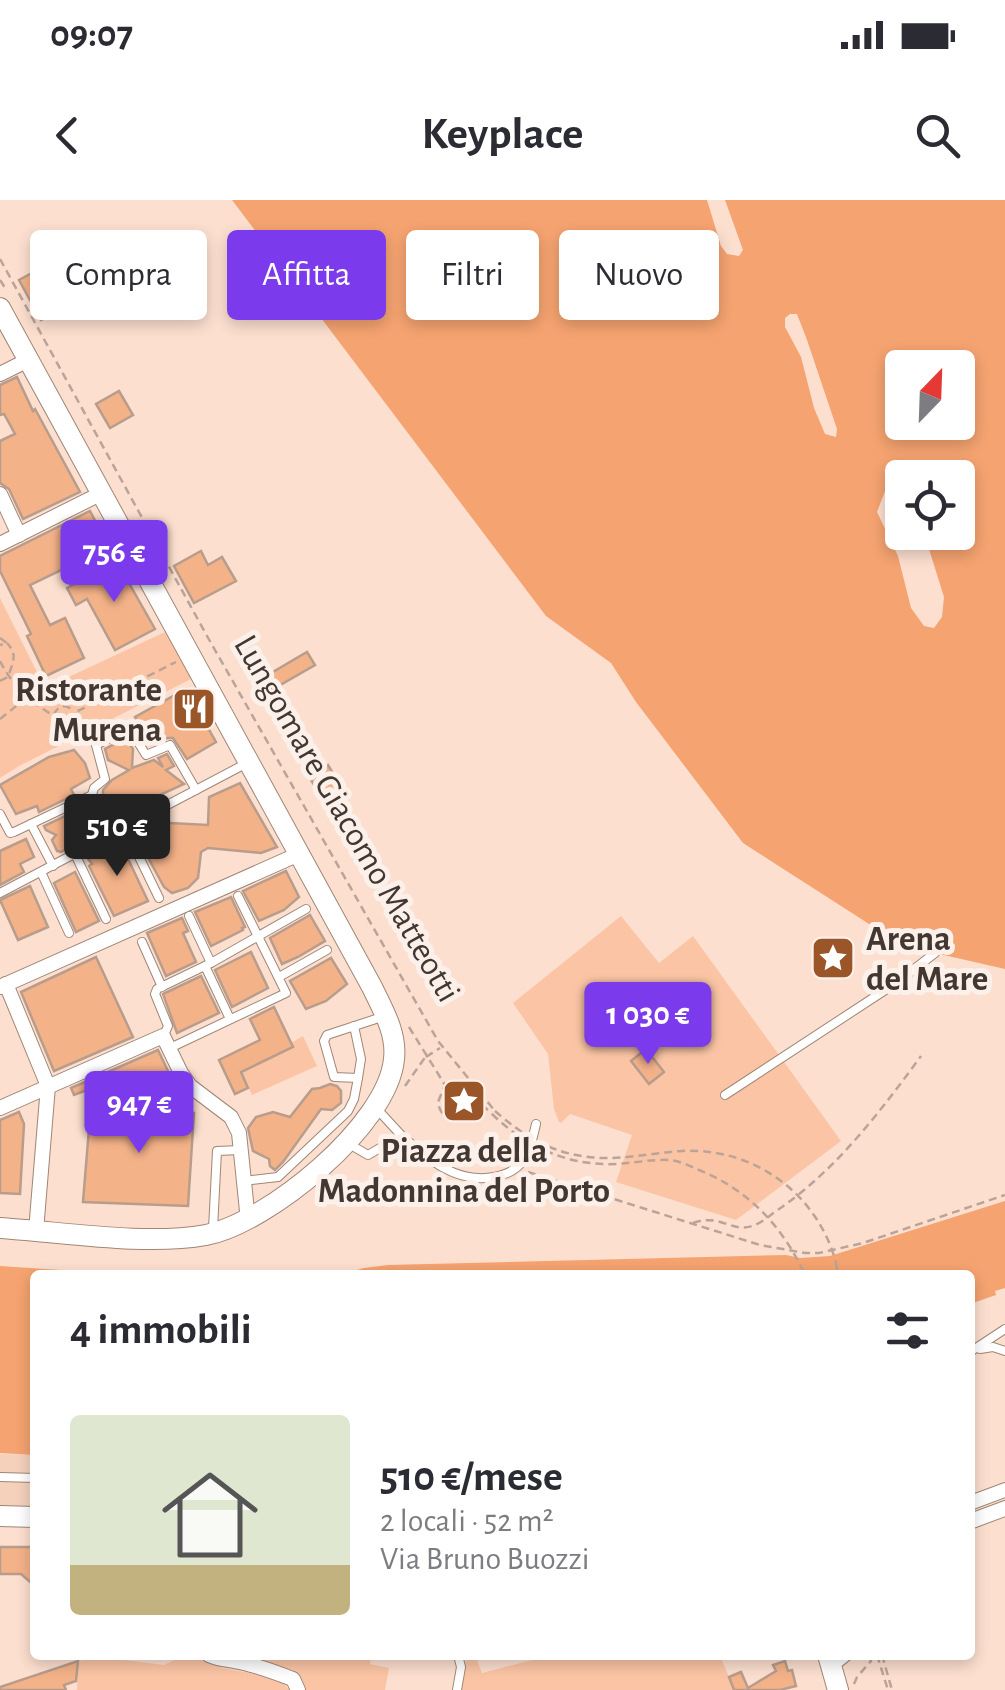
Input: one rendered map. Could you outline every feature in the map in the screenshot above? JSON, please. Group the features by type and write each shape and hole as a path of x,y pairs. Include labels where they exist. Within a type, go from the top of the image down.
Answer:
{"street":[{"name":"Lungomare Giacomo Matteotti","path":"0,308 299,854 396,1019"},
{"path":"0,374 28,360"},
{"path":"0,494 19,535"},
{"path":"0,544 100,494"},
{"path":"36,1230 48,1086 3,986 299,854"},
{"path":"0,1228 154,1239 213,1234 248,1220 348,1143 375,1108 394,1062 396,1019"},
{"path":"0,1108 167,1042 190,1086 230,1118 240,1133 248,1220"},
{"path":"0,1516 30,1517"},
{"path":"229,1660 280,1674 293,1680 298,1690"},
{"path":"837,1660 838,1690"}],"lane":[{"path":"112,835 92,795 104,779 96,744 127,728 146,754 170,745 196,790"},
{"name":"Lungomare Giacomo Matteotti","path":"0,893 248,762"},
{"path":"0,814 10,833 92,795"},
{"path":"31,824 52,866"},
{"path":"125,828 159,898"},
{"path":"75,854 106,919"},
{"path":"40,872 69,933"},
{"path":"238,896 258,938 286,993 167,1042 167,1022 155,994 157,989 258,938 306,909"},
{"path":"189,916 230,1019"},
{"path":"142,942 162,987"},
{"path":"278,978 328,950"},
{"path":"725,1095 896,983 935,953"},
{"path":"358,1078 334,1077 324,1040 327,1035 396,1019"},
{"path":"243,1181 278,1177 348,1111 361,1059 354,1026"},
{"path":"375,1108 396,1143 417,1149 448,1172 474,1179 492,1178 517,1167 527,1154 536,1124"},
{"path":"348,1143 368,1155 381,1151"},
{"path":"213,1234 217,1151 241,1150"},
{"path":"975,1349 1005,1329"},
{"path":"975,1351 992,1347 1005,1351"},
{"path":"0,1477 30,1478"},
{"path":"975,1510 1005,1499"},
{"path":"457,1690 459,1660"}],"path":[{"name":"Lungomare Giacomo Matteotti","path":"0,258 224,666 438,1041 494,1113"},
{"path":"0,638 15,654 8,676 0,680"},
{"path":"0,645 6,642"},
{"path":"74,714 190,655"},
{"path":"0,661 26,698 54,716 57,724 66,726 74,714 71,708 63,706 54,716"},
{"path":"0,719 26,698"},
{"name":"Lungomare Giacomo Matteotti","path":"396,1019 446,1085 438,1102 442,1114 455,1119 479,1105 494,1113"},
{"path":"426,1056 442,1046"},
{"path":"691,1224 705,1218 743,1228 752,1226 791,1201 820,1177 875,1117 921,1056"},
{"path":"494,1113 523,1140 564,1158 600,1164 670,1160 719,1179 772,1221 803,1270"},
{"path":"494,1113 528,1137 575,1155 603,1158 698,1151 730,1156 759,1167 785,1182 814,1214 830,1244 837,1270"},
{"path":"527,1154 531,1156 525,1171 774,1249 820,1253 863,1243 1005,1195"},
{"path":"854,1690 856,1677 871,1660"},
{"path":"881,1660 890,1690"}],"shaded area":[{"path":"232,200 1005,200 1005,969 935,953 880,931 743,843 611,663 546,616 323,320 386,320 386,230 255,230"},
{"path":"0,598 45,688 165,632 191,679 0,778"},
{"path":"621,916 659,963 693,936 841,1141 736,1220 616,1182 632,1135 570,1114 559,1122 548,1054 513,1003"},
{"path":"303,1036 317,1066 252,1095 241,1072 293,1046 291,1043"},
{"path":"1005,1201 1005,1288 975,1302 975,1270 357,1270 388,1265 830,1256"},
{"path":"0,1266 60,1270 30,1270 30,1455 0,1453"},
{"path":"0,1454 30,1455 30,1506 0,1506"},
{"path":"125,1660 164,1665 174,1660 208,1660 223,1668 278,1679 290,1690 77,1690 78,1661"},
{"path":"247,1660 370,1660 370,1664 389,1668 385,1690 301,1690 301,1677"},
{"path":"466,1660 477,1660 482,1673 533,1660 722,1660 734,1690 460,1690"}],"pier":[{"path":"707,200 725,200 743,250 739,256 727,254"},
{"path":"797,314 807,340 837,429 836,437 825,434 814,408 801,357 785,327 785,318"},
{"path":"885,491 885,529 877,512"},
{"path":"895,550 929,550 944,597 942,617 934,628 924,626 911,608"}],"building":[{"path":"30,274 30,300 19,280"},
{"path":"17,377 80,492 23,519 9,489 0,483 0,441 15,434 4,414 0,415 0,385"},
{"path":"119,391 133,415 110,428 96,404"},
{"path":"90,511 109,547 30,585 50,625 65,618 84,658 46,676 27,636 31,634 0,571 0,556"},
{"path":"201,551 208,565 222,557 236,581 194,603 174,566"},
{"path":"117,562 155,629 115,650 87,599 76,605 67,588"},
{"path":"307,652 315,665 268,692 261,679"},
{"path":"186,689 216,742 187,759 173,738 151,745 135,717"},
{"path":"126,738 133,749 132,768 154,760 163,767 158,758 167,754 174,766 166,770 184,784 112,817 103,790 129,770 108,760 105,749"},
{"path":"74,750 85,763 90,778 71,789 74,795 39,812 37,806 16,814 0,785 49,757"},
{"path":"328,765 342,789 322,800 309,776"},
{"path":"240,783 277,847 261,853 208,848 201,852 198,878 188,888 172,893 164,887 144,850 146,824 208,825 209,797"},
{"path":"80,809 96,834 80,843 78,838 72,846 57,851 52,840 56,835 44,826"},
{"path":"26,839 34,857 20,864 24,872 0,885 0,851"},
{"path":"120,842 148,901 114,916 86,856"},
{"path":"286,871 299,897 284,910 259,921 243,891"},
{"path":"75,872 99,921 76,932 54,883"},
{"path":"30,886 48,927 18,940 0,900"},
{"path":"231,897 245,927 211,946 195,912"},
{"path":"310,915 325,941 282,964 270,938"},
{"path":"182,918 188,931 183,933 196,962 166,976 147,933"},
{"path":"251,952 268,988 232,1007 215,970"},
{"path":"96,957 133,1037 54,1071 21,992"},
{"path":"331,958 347,984 326,1001 306,1009 290,981"},
{"path":"201,976 219,1013 177,1033 163,994"},
{"path":"274,1007 293,1047 241,1072 248,1088 235,1094 219,1060 260,1040 250,1019"},
{"path":"646,1049 664,1072 649,1084 631,1061"},
{"path":"158,1050 176,1088 153,1091 144,1079 115,1091 111,1081 74,1095 71,1088"},
{"path":"330,1084 341,1091 341,1103 332,1110 321,1109 275,1170 269,1159 253,1151 248,1128 256,1117 273,1112 290,1117 312,1089"},
{"path":"91,1104 194,1113 188,1206 83,1202"},
{"path":"19,1112 24,1124 20,1194 0,1193 0,1120"},
{"path":"0,1547 30,1547 30,1582 21,1574 0,1574"},
{"path":"78,1661 76,1681 64,1685 66,1690 0,1690 0,1687"},
{"path":"785,1661 796,1686 734,1690 729,1677 741,1672 748,1688 776,1671 773,1665"}],"place":[{"name":"Ristorante Murena","path":"194,709"},
{"name":"Arena del Mare","path":"833,958"},
{"name":"Piazza della Madonnina del Porto","path":"464,1101"}]}
